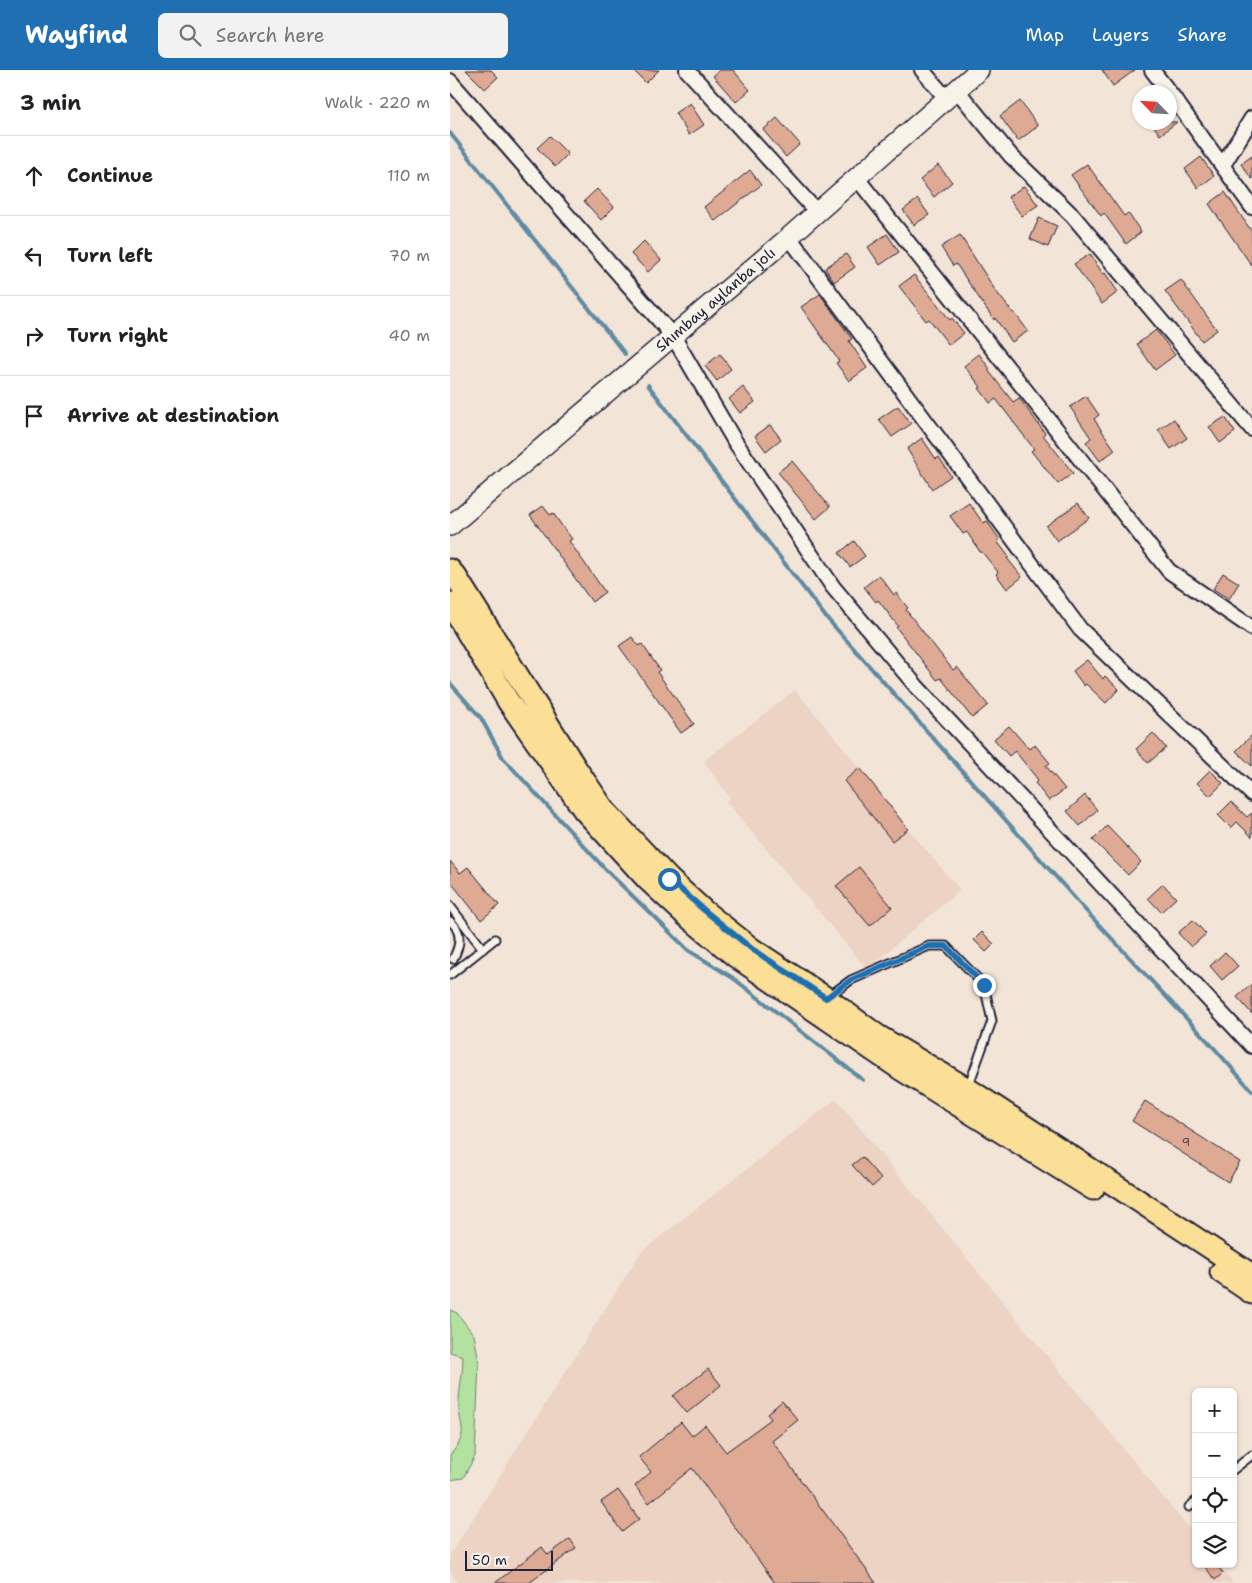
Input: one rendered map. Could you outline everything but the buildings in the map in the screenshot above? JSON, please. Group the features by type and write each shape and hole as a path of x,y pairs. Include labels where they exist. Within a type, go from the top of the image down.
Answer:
{"main road":[{"name":"Shımbay aylanba jolı","path":"450,526 817,212 979,70"},
{"path":"450,570 605,811 669,879 704,910 752,949 826,998 878,1036 970,1091 1252,1275"},
{"path":"450,603 508,701 584,810 646,878 688,917 735,956 902,1070 1159,1230 1252,1293"}],"street":[{"path":"687,70 817,212"},
{"path":"922,70 951,94 1073,216 1252,429"},
{"path":"1152,70 1163,85"},
{"path":"450,81 673,336 734,440 834,587 917,687 1252,1046"},
{"path":"1177,104 1252,207"},
{"path":"1223,165 1252,118"},
{"path":"856,177 1170,570 1252,628"},
{"path":"789,236 1080,629 1252,794"}],"lane":[{"path":"450,906 483,949"},
{"path":"450,921 455,925 460,937 458,949 452,960 460,967"},
{"path":"450,975 495,939"},
{"path":"826,998 851,980 929,946 946,946 984,985 992,1021 971,1078 970,1091"},
{"path":"1237,1467 1252,1455"},
{"path":"1188,1507 1192,1504"}],"shaded area":[{"path":"795,690 860,768 892,841 908,829 960,890 867,969 726,801 730,798 704,761"},
{"path":"836,1099 1192,1532 1192,1568 1221,1568 1233,1583 458,1583 450,1571 450,1555 641,1252"}],"green space":[{"path":"450,1310 457,1313 474,1335 479,1362 475,1456 463,1478 450,1480 450,1455 457,1447 462,1434 459,1400 463,1356 450,1352"}],"waterway":[{"path":"450,133 625,354"},
{"path":"648,385 825,616 1087,912 1252,1091"},
{"path":"450,683 481,718 503,758 606,870 688,950 733,978 863,1080"}],"route":[{"path":"669,879 752,949 826,998 851,980 929,946 946,946 984,985"}]}
